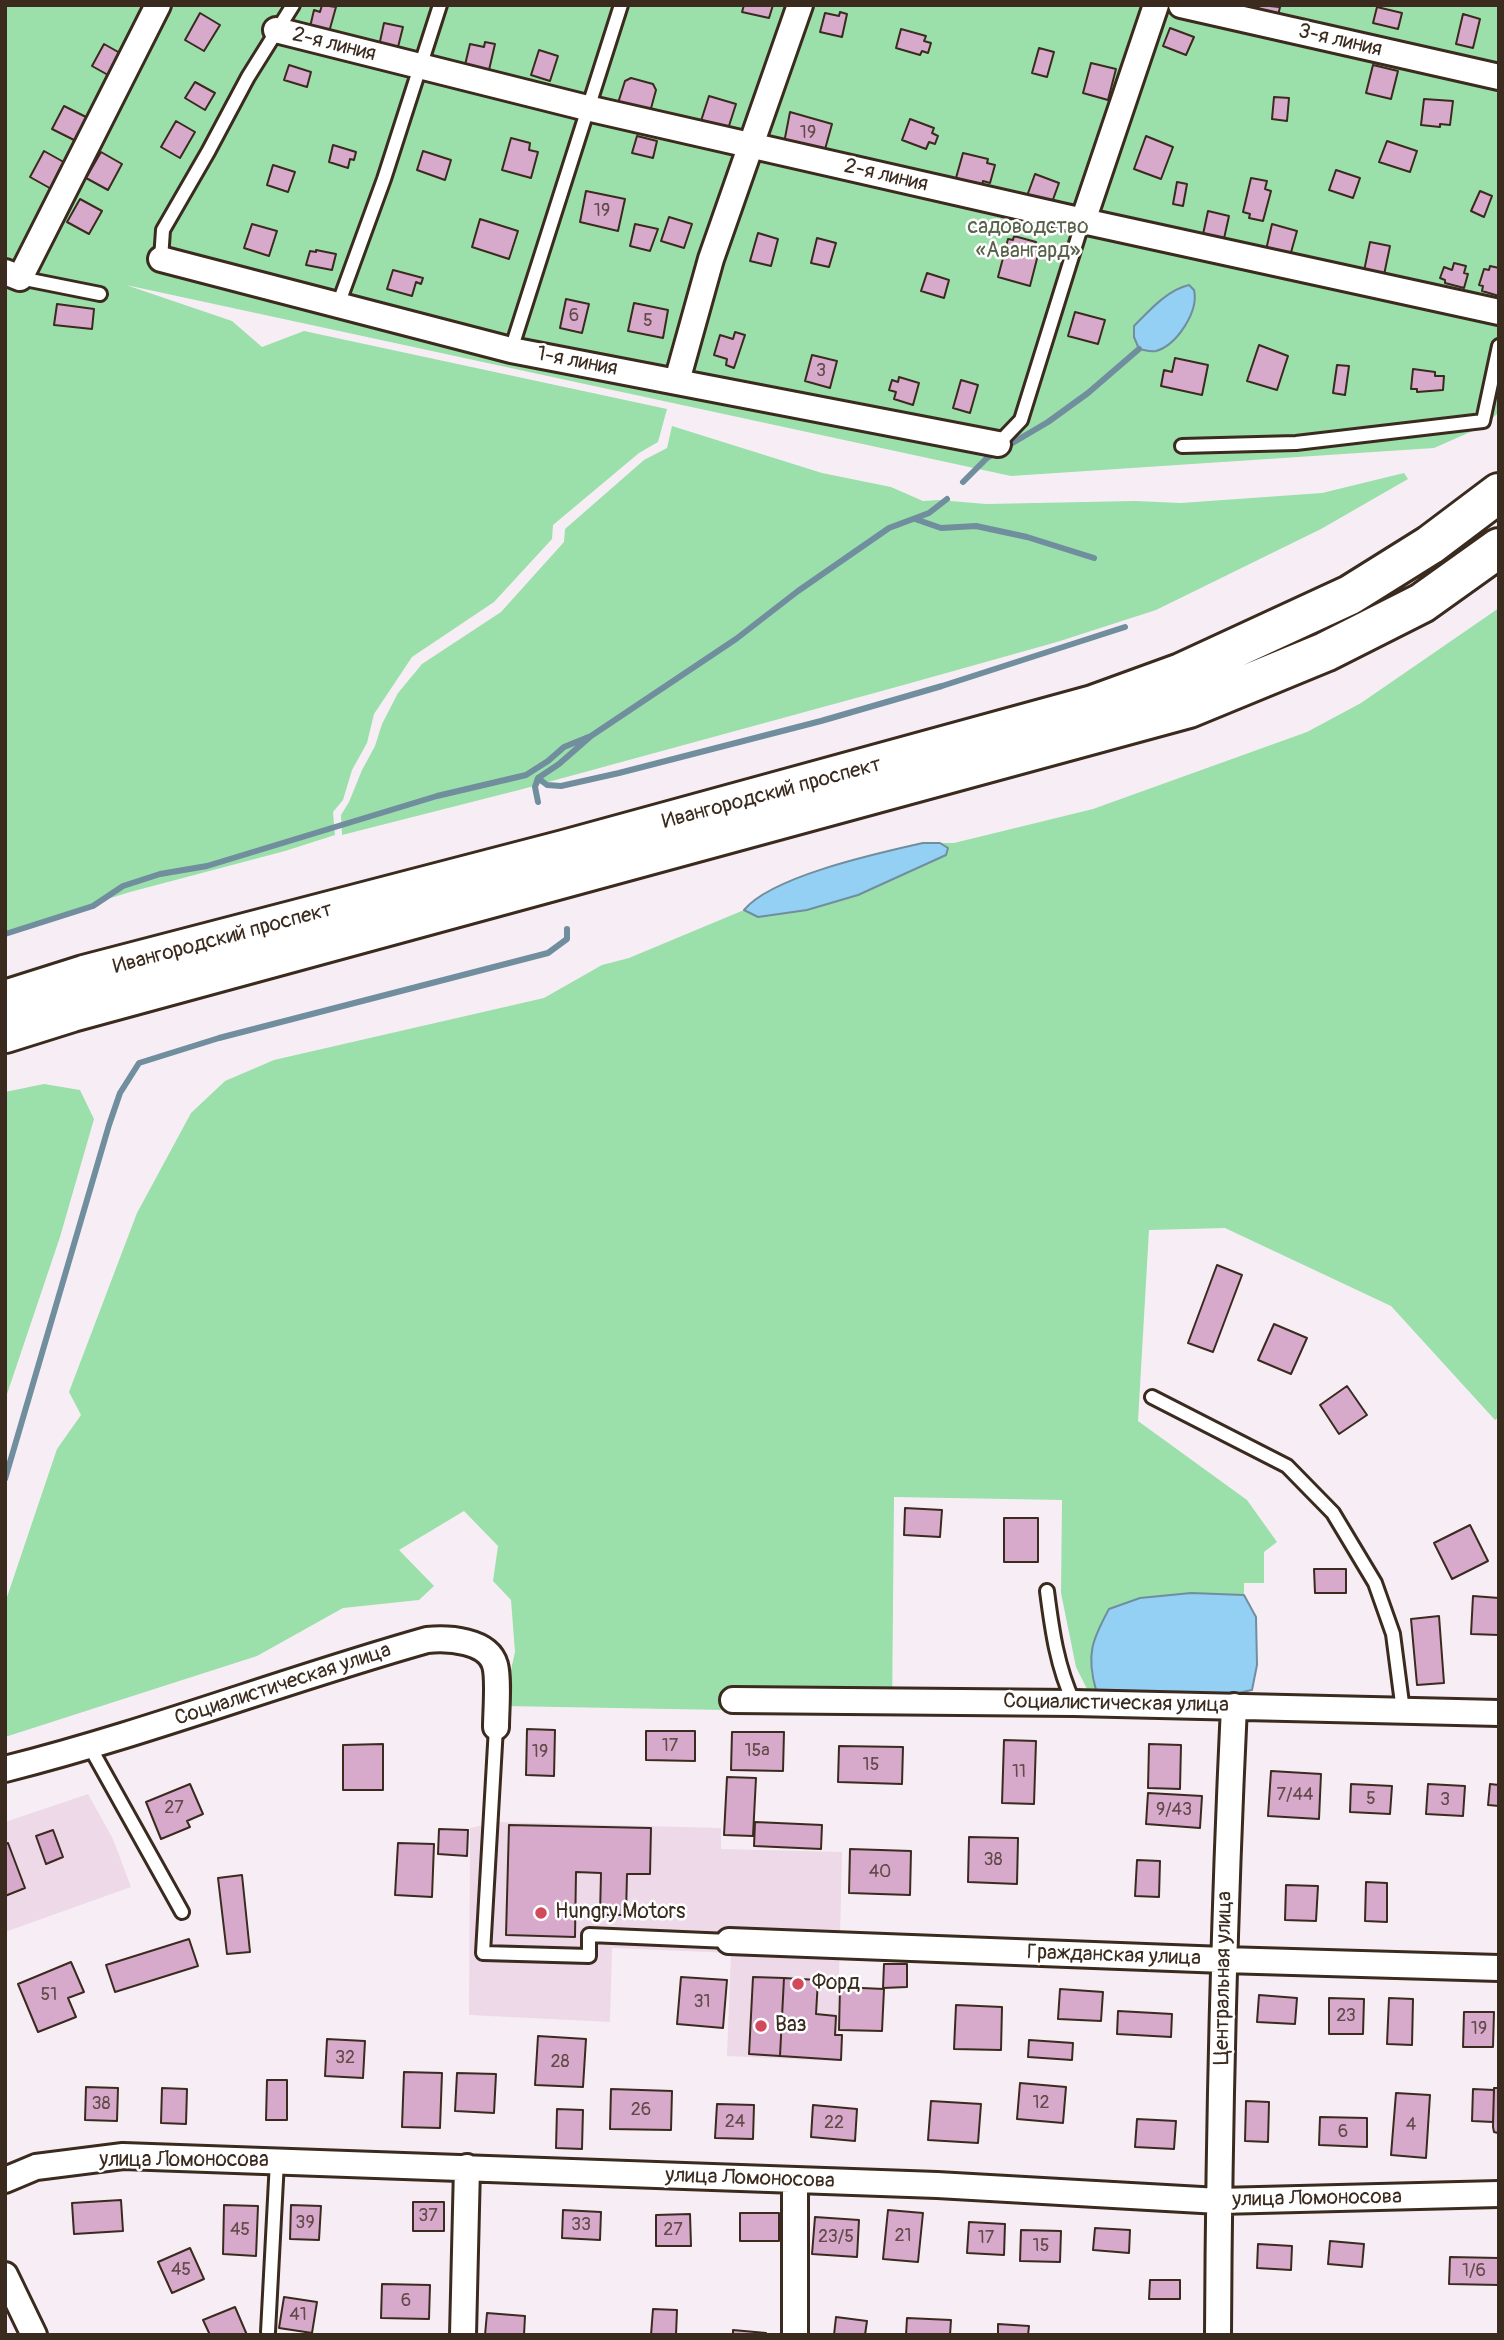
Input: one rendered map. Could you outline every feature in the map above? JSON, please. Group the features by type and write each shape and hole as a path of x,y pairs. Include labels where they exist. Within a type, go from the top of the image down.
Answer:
{"highway":[{"name":"Ивангородский проспект","path":"5,1000 84,975 564,850 1093,705 1181,673 1350,595 1430,545 1499,494"},
{"name":"Ивангородский проспект","path":"5,1033 85,1008 1189,708 1325,652 1422,603 1499,548"}],"street":[{"path":"13,275 158,5"},
{"path":"677,381 711,259 800,5"},
{"path":"1083,221 1156,5"},
{"name":"3-я линия","path":"1181,5 1499,77"},
{"name":"2-я линия","path":"276,30 587,108 1499,312"},
{"name":"1-я линия","path":"161,259 511,350 998,444"},
{"name":"Социалистическая улица","path":"5,1769 90,1747 331,1667 426,1640 443,1639 483,1648 495,1664 496,1727"},
{"name":"Социалистическая улица","path":"733,1700 1074,1703 1499,1713"},
{"name":"Центральная улица","path":"1218,2335 1224,1960 1234,1706"},
{"name":"Гражданская улица","path":"729,1941 1499,1968"},
{"name":"улица Ломоносова","path":"5,2180 36,2167 123,2156 937,2185 1219,2201 1499,2194"},
{"path":"463,2335 467,2167"},
{"path":"795,2180 795,2335"},
{"path":"5,2275 34,2335"}],"lane":[{"path":"161,259 163,230 276,30 293,5"},
{"path":"338,305 384,179 440,5"},
{"path":"511,350 621,5"},
{"path":"998,444 1021,420 1083,221"},
{"path":"13,275 100,294"},
{"path":"1182,446 1296,443 1483,421 1499,346"},
{"path":"1152,1397 1287,1466 1333,1513 1375,1583 1393,1634 1403,1711"},
{"path":"1047,1591 1055,1649 1063,1679 1074,1703"},
{"path":"496,1727 483,1953 589,1956 589,1935 729,1941"},
{"path":"90,1747 183,1912"},
{"path":"268,2332 277,2161"}],"shaded area":[{"path":"88,1794 113,1839 131,1887 5,1932 5,1822"},
{"path":"498,1822 721,1828 721,1849 842,1852 837,2061 727,2056 731,1953 612,1948 610,2022 469,2015 470,1828"}],"green space":[{"name":"садоводство «Авангард»","path":"5,5 1499,5 1499,412 1484,426 1434,448 1011,476 126,285 232,321 262,347 304,331 667,409 658,442 639,453 553,525 552,539 494,602 412,657 374,714 367,743 352,770 343,800 333,812 335,835 130,892 5,931"},
{"path":"672,426 822,473 891,487 923,501 986,504 1135,501 1181,503 1322,493 1404,473 1408,479 1321,529 1156,610 1057,642 900,686 519,790 342,835 341,815 398,693 422,664 501,612 564,542 565,529 644,460 667,448"},
{"path":"1499,608 1499,1417 1495,1420 1391,1306 1225,1228 1149,1230 1138,1421 1247,1500 1277,1542 1264,1552 1264,1583 1244,1583 1244,1595 1191,1593 1140,1598 1109,1609 1091,1671 1096,1690 1088,1691 1076,1667 1061,1593 1062,1500 894,1497 892,1713 503,1706 515,1652 511,1600 493,1581 498,1546 464,1511 399,1550 434,1586 419,1600 343,1608 257,1656 5,1737 5,1603 57,1449 81,1415 69,1392 137,1213 191,1113 225,1081 274,1060 544,998 602,965 629,958 744,910 758,917 896,877 946,855 947,848 940,843 954,843 1093,809 1307,732 1361,703"},
{"path":"44,1084 80,1090 94,1119 60,1237 5,1400 5,1092"}],"water":[{"path":"1189,285 1194,290 1193,308 1179,335 1164,348 1156,351 1139,349 1134,337 1134,326 1166,296"},
{"path":"923,843 940,843 948,848 946,855 858,895 807,910 758,917 744,910 758,898 801,876"},
{"path":"1191,1593 1244,1595 1256,1617 1257,1665 1252,1690 1223,1696 1109,1695 1096,1690 1091,1667 1092,1648 1109,1609 1140,1598"}],"building":[{"path":"322,5 336,7 329,32 310,27 314,10 320,12"},
{"path":"744,5 773,5 769,18 742,12"},
{"path":"1259,5 1280,7 1277,20 1257,16"},
{"path":"1377,7 1402,13 1398,29 1373,23"},
{"path":"840,12 847,14 842,37 820,32 825,13 839,16"},
{"path":"200,13 220,25 204,51 185,40"},
{"path":"1463,14 1480,19 1473,48 1456,44"},
{"path":"384,23 403,27 397,51 379,46"},
{"path":"1170,28 1194,37 1186,55 1163,46"},
{"path":"901,29 926,36 924,41 931,43 928,53 922,51 920,55 896,48"},
{"path":"485,42 495,44 489,70 465,65 470,44 484,47"},
{"path":"104,44 120,53 108,75 92,66"},
{"path":"1039,48 1054,52 1047,77 1032,73"},
{"path":"539,50 558,56 550,81 531,75"},
{"path":"1091,63 1116,69 1108,100 1083,93"},
{"path":"289,65 311,72 307,87 284,80"},
{"path":"1373,65 1398,71 1391,99 1366,93"},
{"path":"631,78 653,84 656,90 650,112 618,103 625,81"},
{"path":"195,82 215,93 205,110 185,98"},
{"path":"709,96 736,104 728,129 701,121"},
{"path":"1274,97 1289,98 1287,121 1272,119"},
{"path":"1424,99 1453,101 1450,125 1421,125"},
{"path":"64,106 90,119 78,142 52,129"},
{"path":"790,112 832,124 824,153 784,143"},
{"path":"910,119 934,128 932,133 938,136 935,144 929,142 926,149 902,140"},
{"path":"176,121 195,132 180,158 161,147"},
{"path":"637,136 657,141 653,158 632,153"},
{"path":"1146,136 1173,147 1161,179 1134,169"},
{"path":"511,138 530,143 529,150 538,152 531,178 502,170"},
{"path":"1387,141 1417,151 1410,172 1379,162"},
{"path":"333,145 356,152 354,160 350,159 348,168 329,162"},
{"path":"44,151 69,165 55,191 30,177"},
{"path":"423,151 451,160 445,180 417,170"},
{"path":"101,152 122,164 108,190 86,178"},
{"path":"963,153 988,159 987,163 995,165 990,183 983,181 982,185 956,178"},
{"path":"273,165 295,172 288,192 267,185"},
{"path":"1336,170 1360,178 1353,198 1329,190"},
{"path":"1035,174 1059,183 1051,205 1027,196"},
{"path":"1251,178 1267,181 1265,189 1271,191 1263,221 1249,218 1250,214 1243,212"},
{"path":"1177,182 1187,184 1183,206 1173,204"},
{"path":"586,191 625,199 618,231 580,222"},
{"path":"1480,191 1492,196 1484,217 1471,211"},
{"path":"80,199 102,211 89,234 67,222"},
{"path":"1208,211 1229,216 1223,243 1202,239"},
{"path":"669,217 692,224 684,248 661,241"},
{"path":"480,219 518,231 509,259 472,247"},
{"path":"252,224 277,231 269,256 244,248"},
{"path":"635,224 658,229 650,251 630,246"},
{"path":"1272,224 1297,231 1290,256 1266,250"},
{"path":"758,233 778,239 771,266 750,261"},
{"path":"1014,236 1036,242 1035,245 1040,247 1030,286 998,277 1008,239 1013,240"},
{"path":"817,238 836,243 829,267 811,263"},
{"path":"1370,242 1390,246 1384,275 1364,271"},
{"path":"310,251 336,254 332,270 306,265"},
{"path":"1454,263 1466,266 1464,273 1468,274 1464,288 1445,283 1445,280 1440,278 1444,267 1452,270"},
{"path":"1490,266 1499,268 1499,296 1482,291 1483,286 1479,285 1484,269 1489,270"},
{"path":"393,270 423,278 421,284 416,282 412,296 387,289"},
{"path":"927,273 949,280 944,298 921,291"},
{"path":"566,299 589,304 582,333 560,328"},
{"path":"634,303 668,310 663,338 628,331"},
{"path":"57,304 94,309 92,329 54,325"},
{"path":"1075,312 1105,320 1098,344 1068,336"},
{"path":"735,332 745,335 734,368 726,365 727,359 714,355 720,335 733,339"},
{"path":"1259,345 1288,356 1277,390 1247,381"},
{"path":"812,355 837,361 830,388 805,381"},
{"path":"1175,358 1208,365 1202,395 1161,386 1164,370 1172,372"},
{"path":"1337,365 1349,366 1345,395 1333,393"},
{"path":"1413,369 1444,376 1443,390 1417,392 1417,389 1411,389"},
{"path":"899,377 919,383 913,405 894,399 896,392 889,390 892,380 898,382"},
{"path":"961,380 978,385 970,413 953,408"},
{"path":"1217,1265 1242,1275 1213,1352 1188,1343"},
{"path":"1274,1324 1307,1338 1291,1374 1258,1360"},
{"path":"1347,1386 1367,1415 1339,1434 1320,1405"},
{"path":"905,1508 942,1510 940,1537 904,1535"},
{"path":"1004,1518 1038,1518 1038,1562 1004,1562"},
{"path":"1470,1525 1488,1561 1452,1579 1434,1543"},
{"path":"1314,1569 1346,1569 1346,1593 1315,1593"},
{"path":"1473,1596 1499,1598 1499,1635 1471,1634"},
{"path":"1439,1616 1444,1683 1417,1685 1411,1619"},
{"path":"527,1729 555,1730 554,1776 526,1775"},
{"path":"646,1731 695,1731 695,1761 646,1760"},
{"path":"732,1732 784,1732 783,1771 731,1770"},
{"path":"1004,1740 1036,1741 1034,1804 1002,1803"},
{"path":"383,1744 383,1790 343,1790 343,1745"},
{"path":"1149,1744 1181,1745 1180,1789 1148,1788"},
{"path":"839,1746 903,1747 902,1784 838,1782"},
{"path":"1271,1771 1321,1774 1319,1819 1268,1816"},
{"path":"727,1777 756,1778 753,1836 724,1835"},
{"path":"190,1784 203,1814 187,1821 190,1827 161,1839 146,1802"},
{"path":"1351,1784 1392,1786 1390,1814 1350,1812"},
{"path":"1428,1784 1465,1786 1463,1816 1426,1814"},
{"path":"1490,1784 1499,1785 1499,1806 1488,1805"},
{"path":"1148,1793 1202,1796 1200,1828 1146,1824"},
{"path":"755,1822 822,1825 821,1849 754,1846"},
{"path":"509,1825 651,1828 650,1874 627,1874 626,1915 600,1915 601,1873 576,1872 575,1937 506,1935"},
{"path":"439,1829 468,1830 467,1856 438,1854"},
{"path":"53,1830 63,1857 46,1864 36,1836"},
{"path":"969,1837 1018,1838 1017,1884 968,1882"},
{"path":"8,1843 25,1888 5,1896 5,1844"},
{"path":"398,1843 434,1844 432,1897 395,1895"},
{"path":"850,1849 911,1851 910,1895 849,1893"},
{"path":"1137,1860 1160,1861 1159,1897 1135,1896"},
{"path":"242,1875 250,1952 227,1954 218,1878"},
{"path":"1366,1882 1387,1883 1387,1922 1365,1921"},
{"path":"1286,1885 1318,1886 1316,1921 1285,1920"},
{"path":"189,1939 198,1966 115,1992 106,1965"},
{"path":"71,1962 84,1992 68,1998 76,2017 38,2032 18,1984"},
{"path":"884,1964 907,1964 907,1987 883,1988"},
{"path":"681,1977 727,1980 723,2028 677,2024"},
{"path":"753,1977 784,1978 780,2056 749,2054"},
{"path":"784,1978 818,1980 816,2014 836,2016 835,2035 842,2035 841,2060 780,2056"},
{"path":"840,1987 884,1989 882,2031 839,2030"},
{"path":"1060,1989 1103,1992 1101,2021 1058,2019"},
{"path":"1259,1995 1297,1998 1295,2024 1257,2022"},
{"path":"1329,1998 1364,1999 1363,2034 1329,2034"},
{"path":"1389,1998 1413,1999 1412,2045 1387,2044"},
{"path":"956,2005 1002,2007 1001,2050 954,2049"},
{"path":"1118,2011 1172,2014 1171,2037 1117,2034"},
{"path":"1464,2012 1494,2012 1493,2047 1463,2047"},
{"path":"538,2036 586,2039 583,2087 535,2085"},
{"path":"327,2039 365,2041 363,2078 325,2076"},
{"path":"1029,2040 1073,2043 1072,2060 1028,2057"},
{"path":"404,2072 442,2073 440,2128 402,2127"},
{"path":"457,2073 496,2074 494,2113 455,2111"},
{"path":"267,2080 287,2080 287,2120 266,2120"},
{"path":"1020,2083 1066,2087 1063,2123 1017,2119"},
{"path":"86,2087 118,2088 117,2121 85,2120"},
{"path":"162,2088 187,2089 186,2124 161,2123"},
{"path":"1494,2088 1499,2088 1498,2133 1494,2132 1493,2127"},
{"path":"611,2089 672,2091 671,2130 610,2129"},
{"path":"1473,2089 1494,2090 1493,2122 1472,2121"},
{"path":"1396,2093 1430,2095 1426,2158 1391,2155"},
{"path":"931,2101 981,2104 978,2143 928,2140"},
{"path":"1246,2101 1269,2102 1268,2142 1245,2141"},
{"path":"717,2104 754,2105 753,2139 715,2138"},
{"path":"813,2105 857,2109 855,2141 811,2137"},
{"path":"557,2109 583,2110 582,2149 556,2148"},
{"path":"1320,2117 1367,2118 1367,2147 1319,2145"},
{"path":"1137,2119 1176,2121 1174,2149 1135,2147"},
{"path":"121,2200 123,2231 74,2234 72,2203"},
{"path":"413,2202 444,2202 444,2231 413,2231"},
{"path":"224,2205 258,2206 256,2256 223,2254"},
{"path":"291,2205 321,2206 319,2240 290,2239"},
{"path":"563,2210 601,2212 600,2240 562,2238"},
{"path":"888,2210 923,2213 918,2262 883,2259"},
{"path":"740,2213 779,2213 779,2241 740,2241"},
{"path":"690,2214 691,2246 656,2246 656,2215"},
{"path":"815,2217 859,2220 857,2257 812,2254"},
{"path":"969,2222 1005,2224 1004,2255 967,2253"},
{"path":"1095,2228 1130,2230 1129,2253 1093,2250"},
{"path":"1021,2230 1061,2231 1060,2262 1020,2261"},
{"path":"1330,2241 1364,2244 1362,2267 1328,2264"},
{"path":"1258,2244 1292,2246 1291,2270 1257,2268"},
{"path":"190,2248 204,2279 172,2293 158,2262"},
{"path":"1450,2257 1499,2258 1499,2285 1449,2284"},
{"path":"1150,2280 1180,2280 1180,2299 1149,2299"},
{"path":"382,2284 430,2285 429,2319 381,2318"},
{"path":"284,2297 317,2302 312,2333 279,2328"},
{"path":"235,2307 247,2335 210,2335 203,2320"},
{"path":"653,2309 677,2310 676,2335 651,2335"},
{"path":"487,2313 525,2316 524,2335 485,2335"},
{"path":"836,2317 867,2321 865,2335 834,2335"},
{"path":"907,2318 951,2320 950,2335 906,2335"},
{"path":"998,2324 1029,2326 1028,2335 998,2335"},
{"path":"733,2330 766,2333 766,2335 733,2335"}],"waterway":[{"path":"963,482 987,458 1048,422 1088,393 1139,349"},
{"path":"538,802 535,787 538,778 591,736 736,639 798,591 889,528 929,513 947,499"},
{"path":"915,519 941,528 976,526 1027,537 1094,558"},
{"path":"538,778 547,785 561,786 619,773 821,721 942,686 1125,627"},
{"path":"5,934 93,906 123,886 160,874 207,866 437,796 526,775 564,747 591,736"},
{"path":"5,1479 109,1125 120,1093 139,1063 219,1038 548,953 567,939 567,929"}],"place":[{"name":"Hungry Motors","path":"541,1913"},
{"name":"Форд","path":"798,1984"},
{"name":"Ваз","path":"761,2026"}]}
